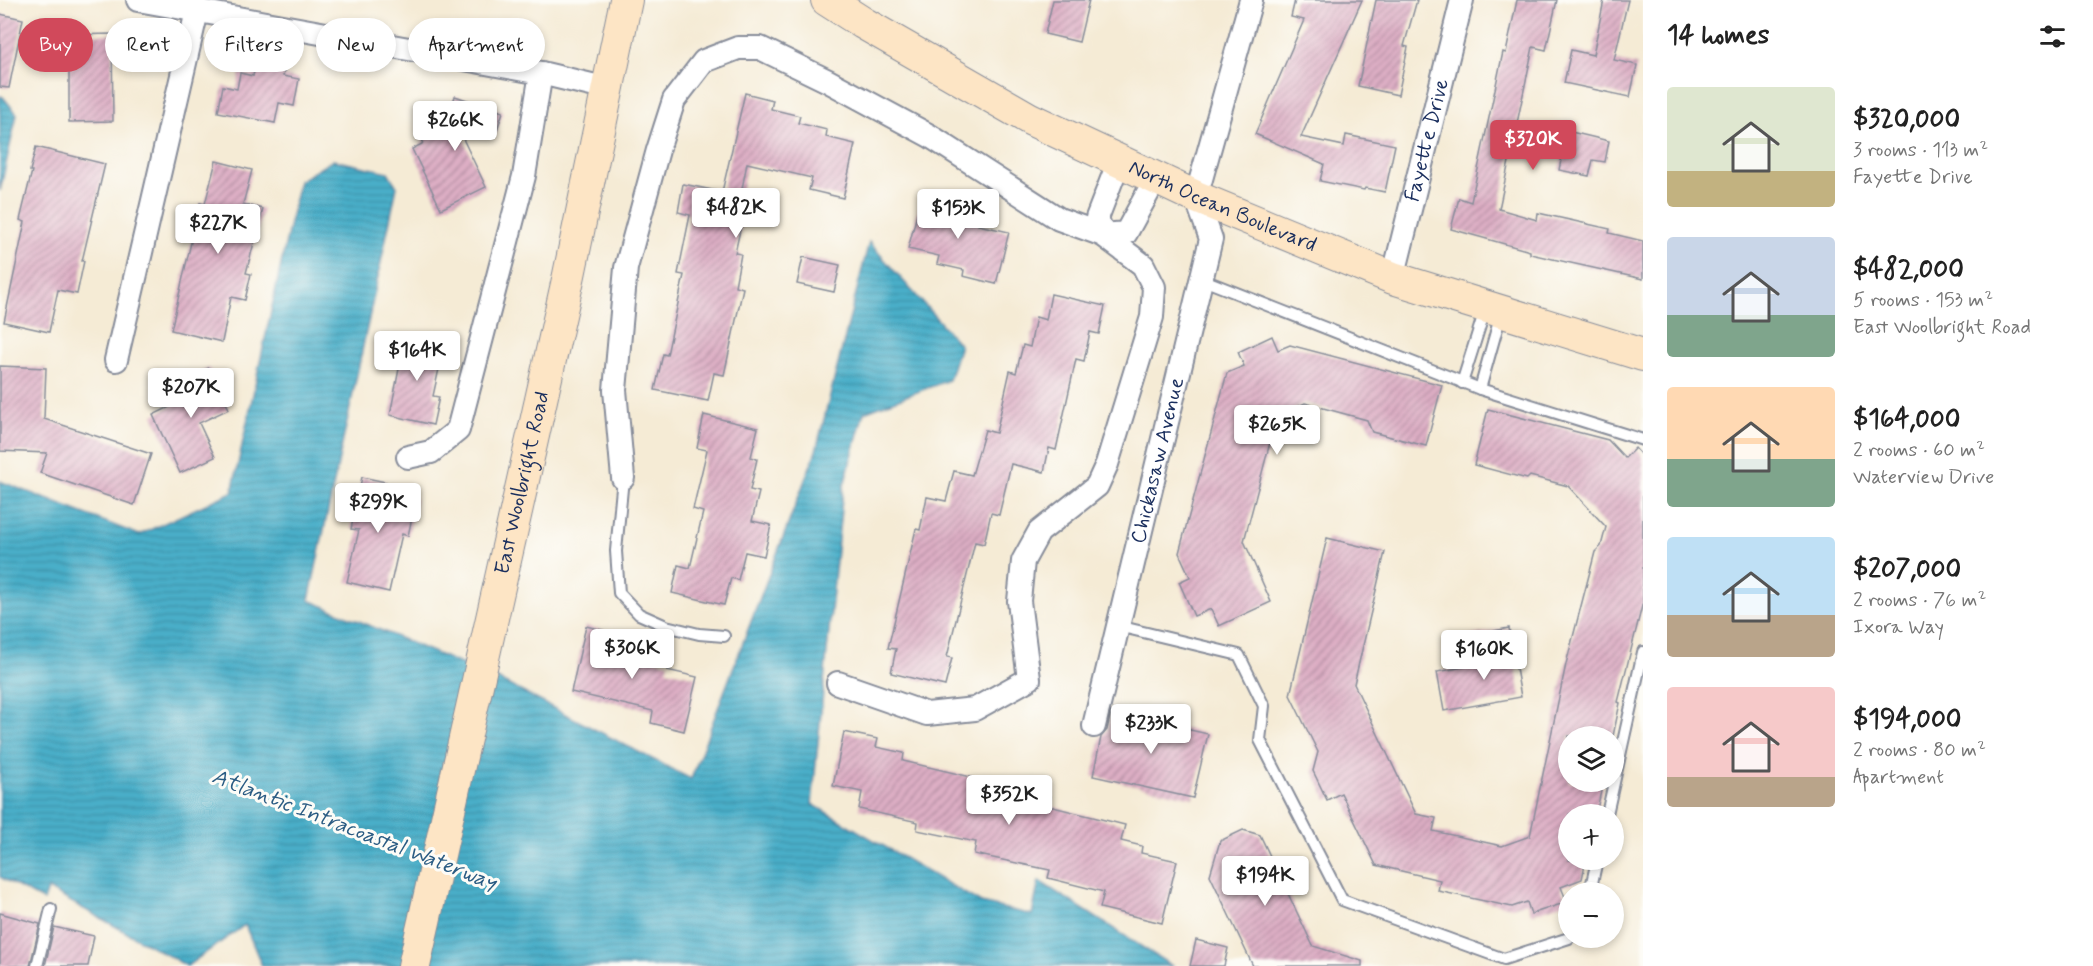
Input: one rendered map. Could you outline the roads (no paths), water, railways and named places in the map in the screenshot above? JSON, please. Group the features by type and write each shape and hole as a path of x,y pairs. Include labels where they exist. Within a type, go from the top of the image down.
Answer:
{"main road":[{"name":"East Woolbright Road","path":"414,966 626,0"},
{"name":"North Ocean Boulevard","path":"828,0 863,23 1030,119 1196,197 1393,279 1643,355"}],"street":[{"path":"138,0 541,73 608,89"},
{"path":"1196,197 1251,0"},
{"name":"Fayette Drive","path":"1393,279 1462,0"},
{"path":"116,360 197,11"},
{"path":"623,478 615,390 626,268 674,100 704,62 738,48 760,48 828,81 930,136 1059,219 1103,236 1143,265 1154,288 1152,317 1107,464 1097,486 1039,532 1023,561 1019,602 1029,679 975,709 927,714 838,684"},
{"path":"408,457 431,452 458,430 524,176 541,73"},
{"path":"1103,236 1097,218 1119,161"},
{"path":"1103,236 1126,233 1156,178"},
{"name":"Chickasaw Avenue","path":"1094,726 1211,239 1196,197"}],"lane":[{"path":"1201,279 1462,383 1643,440"},
{"path":"1462,383 1494,309"},
{"path":"1480,389 1494,309"},
{"path":"623,478 615,551 619,593 639,614 666,626 699,634 724,636"},
{"path":"1118,626 1239,655 1264,706 1260,740 1342,900 1504,959 1558,942"},
{"path":"1609,804 1643,652"},
{"path":"37,966 51,909"}],"water":[{"path":"0,96 17,114 0,191"},
{"name":"Atlantic Intracoastal Waterway","path":"333,160 388,172 397,187 309,600 499,680 691,779 816,451 869,242 960,345 949,380 864,412 843,489 812,804 981,903 1032,915 1039,881 1172,966 262,966 245,925 187,966 48,889 44,901 0,877 0,481 139,535 232,492 299,181"}]}
